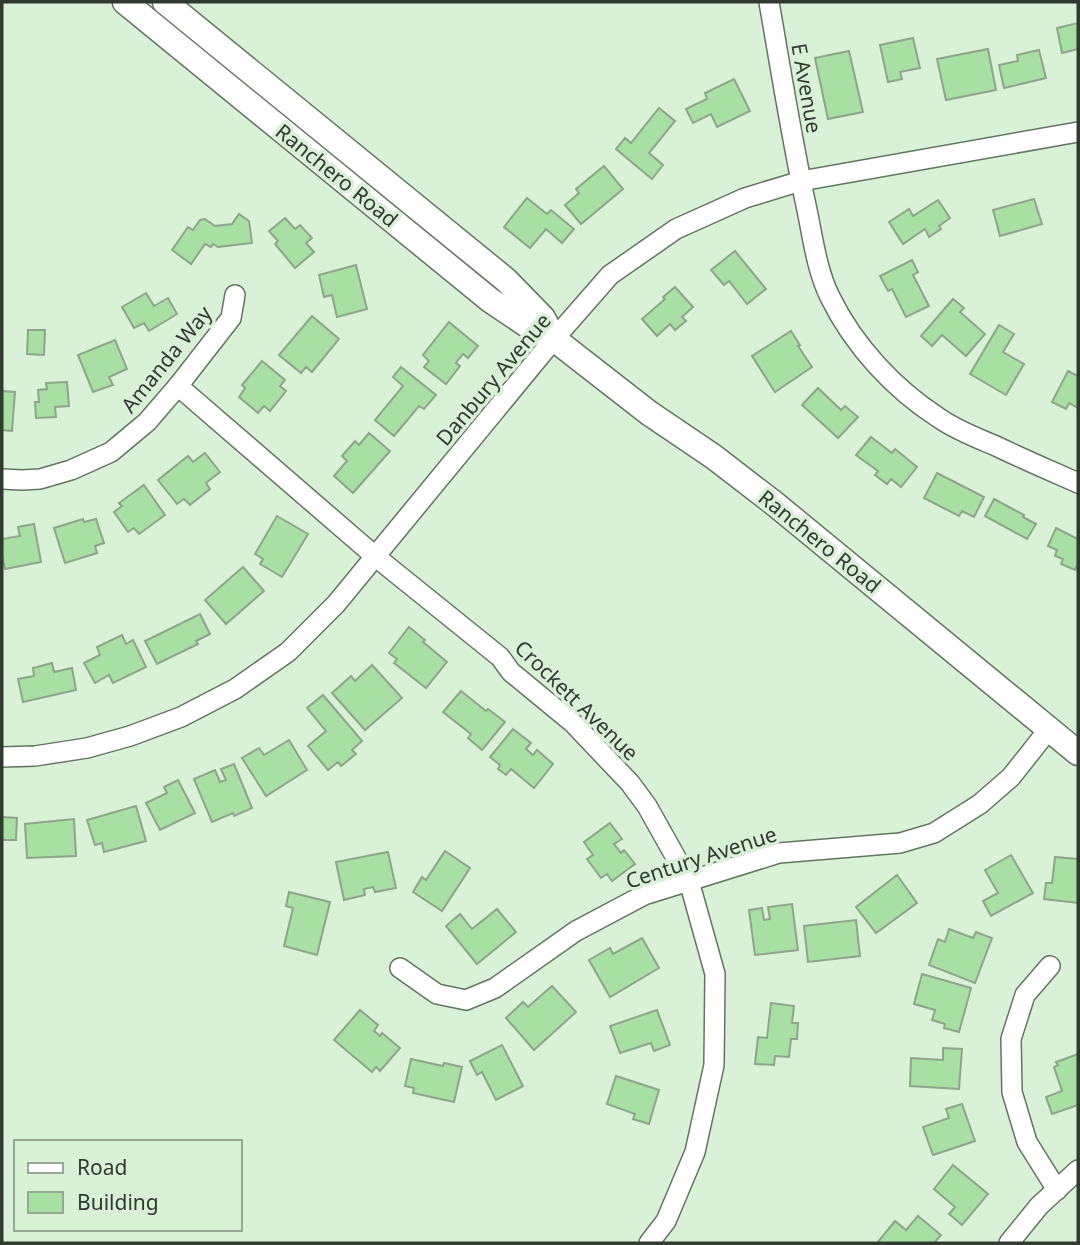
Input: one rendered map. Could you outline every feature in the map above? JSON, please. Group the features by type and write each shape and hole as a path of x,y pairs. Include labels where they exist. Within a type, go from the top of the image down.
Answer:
{"main road":[{"name":"Ranchero Road","path":"125,2 490,300 533,329 555,339 649,413 714,457 1078,753"},
{"name":"Ranchero Road","path":"165,2 506,280 542,318 555,339"}],"street":[{"name":"E Avenue","path":"769,2 817,259 830,296 869,357 916,402 940,420 1078,483"},
{"name":"Danbury Avenue","path":"2,757 34,756 88,748 130,736 181,717 235,690 288,652 336,604 610,275 676,229 744,198 801,181 1078,132"},
{"name":"Amanda Way","path":"2,479 40,479 71,470 111,452 148,422 178,386 230,318 235,295"},
{"name":"Crockett Avenue","path":"178,386 376,556 500,657 511,672 573,723 630,783 662,830 689,881 715,974 714,1065 695,1152 666,1221 649,1243"},
{"name":"Century Avenue","path":"400,968 437,994 466,1000 495,988 576,931 644,895 779,853 900,844 934,832 980,804 1010,777 1049,729"},
{"path":"1050,966 1026,995 1011,1040 1012,1093 1027,1142 1057,1190"},
{"path":"1009,1243 1040,1206 1078,1170"}],"building":[{"path":"1078,23 1078,49 1062,53 1057,28"},
{"path":"913,38 920,68 900,72 902,79 888,82 880,45"},
{"path":"988,49 996,90 946,100 937,59"},
{"path":"1039,50 1046,78 1004,88 999,65 1018,61 1017,55"},
{"path":"849,51 863,112 828,119 815,58"},
{"path":"734,79 750,111 717,127 711,114 693,123 686,109 707,99 705,93"},
{"path":"659,108 675,121 649,153 663,165 652,179 616,149 625,138 631,143"},
{"path":"604,166 623,189 581,224 565,205 579,193 576,189"},
{"path":"527,198 547,214 551,210 574,229 562,243 546,229 530,248 504,227"},
{"path":"1034,199 1042,224 1000,236 993,210"},
{"path":"938,200 950,218 939,226 941,229 929,237 925,229 903,244 889,222 909,209 913,216"},
{"path":"239,214 249,221 252,243 218,247 205,244 191,264 172,250 188,227 193,230 200,220 205,219 215,226 232,224"},
{"path":"285,218 295,229 300,225 312,238 306,243 314,252 295,268 275,244 278,241 269,231"},
{"path":"735,251 766,289 747,304 729,281 724,285 711,270"},
{"path":"912,260 918,272 913,275 929,306 906,317 892,289 888,291 880,276"},
{"path":"356,265 367,309 337,317 332,295 324,297 319,275"},
{"path":"675,287 693,307 682,317 686,321 675,330 670,324 657,336 642,319"},
{"path":"146,293 154,306 168,298 177,314 149,331 144,323 134,328 122,307"},
{"path":"953,299 964,308 960,312 985,334 966,356 942,335 932,346 921,336"},
{"path":"312,316 339,339 312,372 306,367 301,373 279,355"},
{"path":"449,322 478,346 468,358 463,354 456,363 460,366 446,384 424,367 429,361 423,355"},
{"path":"999,325 1014,334 1003,352 1024,364 1006,395 970,374"},
{"path":"28,330 45,330 44,355 27,354"},
{"path":"791,331 812,367 775,392 752,356"},
{"path":"115,340 127,369 109,377 113,385 93,392 78,355"},
{"path":"262,361 285,380 280,386 286,391 270,411 264,406 258,413 239,397 245,388 242,385"},
{"path":"401,367 436,395 424,409 419,406 394,436 375,420 403,386 393,377"},
{"path":"1068,371 1078,376 1078,408 1069,403 1066,409 1052,402"},
{"path":"67,382 69,406 55,407 56,417 36,418 35,402 39,402 38,390 47,389 46,383"},
{"path":"818,388 841,410 845,406 858,417 838,438 802,405"},
{"path":"2,391 15,392 12,431 2,430"},
{"path":"369,433 390,451 353,493 334,476 347,461 342,456 355,441 359,445"},
{"path":"871,437 892,453 895,449 917,467 901,487 891,479 887,484 875,475 878,471 856,455"},
{"path":"205,453 220,472 206,483 210,489 190,505 184,499 177,504 158,480 188,456 193,462"},
{"path":"937,473 984,497 974,517 962,511 959,516 924,498"},
{"path":"144,485 165,515 139,534 134,528 128,532 114,512 122,506 119,503"},
{"path":"994,499 1036,524 1027,539 985,516"},
{"path":"277,516 308,534 282,577 260,564 263,559 255,554"},
{"path":"83,519 84,522 96,519 104,543 95,546 97,553 65,563 54,528"},
{"path":"34,524 41,562 5,569 2,539 20,536 18,527"},
{"path":"1056,528 1078,539 1078,563 1075,570 1061,564 1063,559 1055,556 1057,550 1048,546"},
{"path":"243,567 264,591 226,624 205,600"},
{"path":"200,614 210,634 196,641 198,644 157,664 145,641"},
{"path":"409,627 447,662 426,688 394,663 397,659 389,653"},
{"path":"122,635 126,644 133,640 146,667 113,683 109,675 95,683 84,663 100,655 97,647"},
{"path":"52,663 54,672 72,668 76,690 23,702 18,679 34,676 33,668"},
{"path":"372,665 402,698 365,730 332,693 351,676 355,681"},
{"path":"461,691 505,722 482,750 468,738 471,734 443,712"},
{"path":"323,695 362,741 352,750 356,754 341,766 338,762 328,770 308,746 326,731 307,708"},
{"path":"513,729 531,743 526,749 533,755 537,750 553,764 534,788 511,769 506,775 498,769 500,765 490,757"},
{"path":"289,740 307,770 266,796 242,758 259,748 264,755"},
{"path":"234,764 252,808 212,822 194,779 215,770 220,782 226,780 221,769"},
{"path":"178,780 195,813 160,830 146,803 167,793 164,787"},
{"path":"136,806 146,841 104,852 102,843 95,845 87,820"},
{"path":"2,817 17,818 16,840 2,840"},
{"path":"74,819 76,856 27,858 25,824"},
{"path":"610,823 622,839 614,844 621,853 624,850 635,864 612,881 607,874 601,878 587,859 593,855 584,842"},
{"path":"445,851 470,868 442,911 413,892 422,877 426,880"},
{"path":"388,852 396,888 375,892 373,887 364,889 365,895 344,900 336,862"},
{"path":"1011,855 1033,893 991,916 983,901 998,893 985,870"},
{"path":"1055,857 1078,859 1078,903 1044,899 1046,883 1052,883"},
{"path":"897,875 917,903 876,933 856,907"},
{"path":"289,892 330,902 317,955 284,946 293,908 286,906"},
{"path":"792,904 798,950 755,955 749,910 762,908 764,920 770,919 768,907"},
{"path":"497,909 516,932 477,964 446,926 460,914 472,929"},
{"path":"856,920 860,956 808,962 804,926"},
{"path":"949,929 973,938 976,932 992,938 975,983 929,965 938,939 945,942"},
{"path":"642,938 659,968 610,997 589,960 610,948 613,954"},
{"path":"922,974 971,988 959,1032 944,1028 945,1024 932,1020 935,1010 914,1004"},
{"path":"552,986 576,1012 534,1050 506,1018 523,1002 528,1007"},
{"path":"771,1003 794,1006 792,1023 798,1023 797,1039 791,1039 789,1057 775,1056 774,1065 755,1064 758,1037 767,1038"},
{"path":"360,1010 378,1025 374,1031 380,1036 382,1033 400,1048 380,1071 376,1067 372,1072 334,1040"},
{"path":"657,1010 670,1045 654,1051 651,1043 620,1053 610,1026"},
{"path":"502,1045 523,1086 496,1100 482,1072 477,1075 470,1061"},
{"path":"943,1048 962,1049 959,1089 910,1086 911,1058 943,1060"},
{"path":"1078,1054 1078,1105 1052,1114 1046,1097 1062,1091 1054,1067 1058,1065 1056,1062"},
{"path":"411,1059 462,1067 454,1102 413,1093 414,1088 405,1086"},
{"path":"616,1076 659,1090 649,1124 633,1119 635,1114 607,1104"},
{"path":"962,1104 975,1141 933,1155 923,1127 949,1118 946,1109"},
{"path":"953,1165 988,1194 962,1225 949,1214 955,1207 934,1189"},
{"path":"918,1216 941,1235 934,1243 877,1243 895,1221 906,1230"}]}
